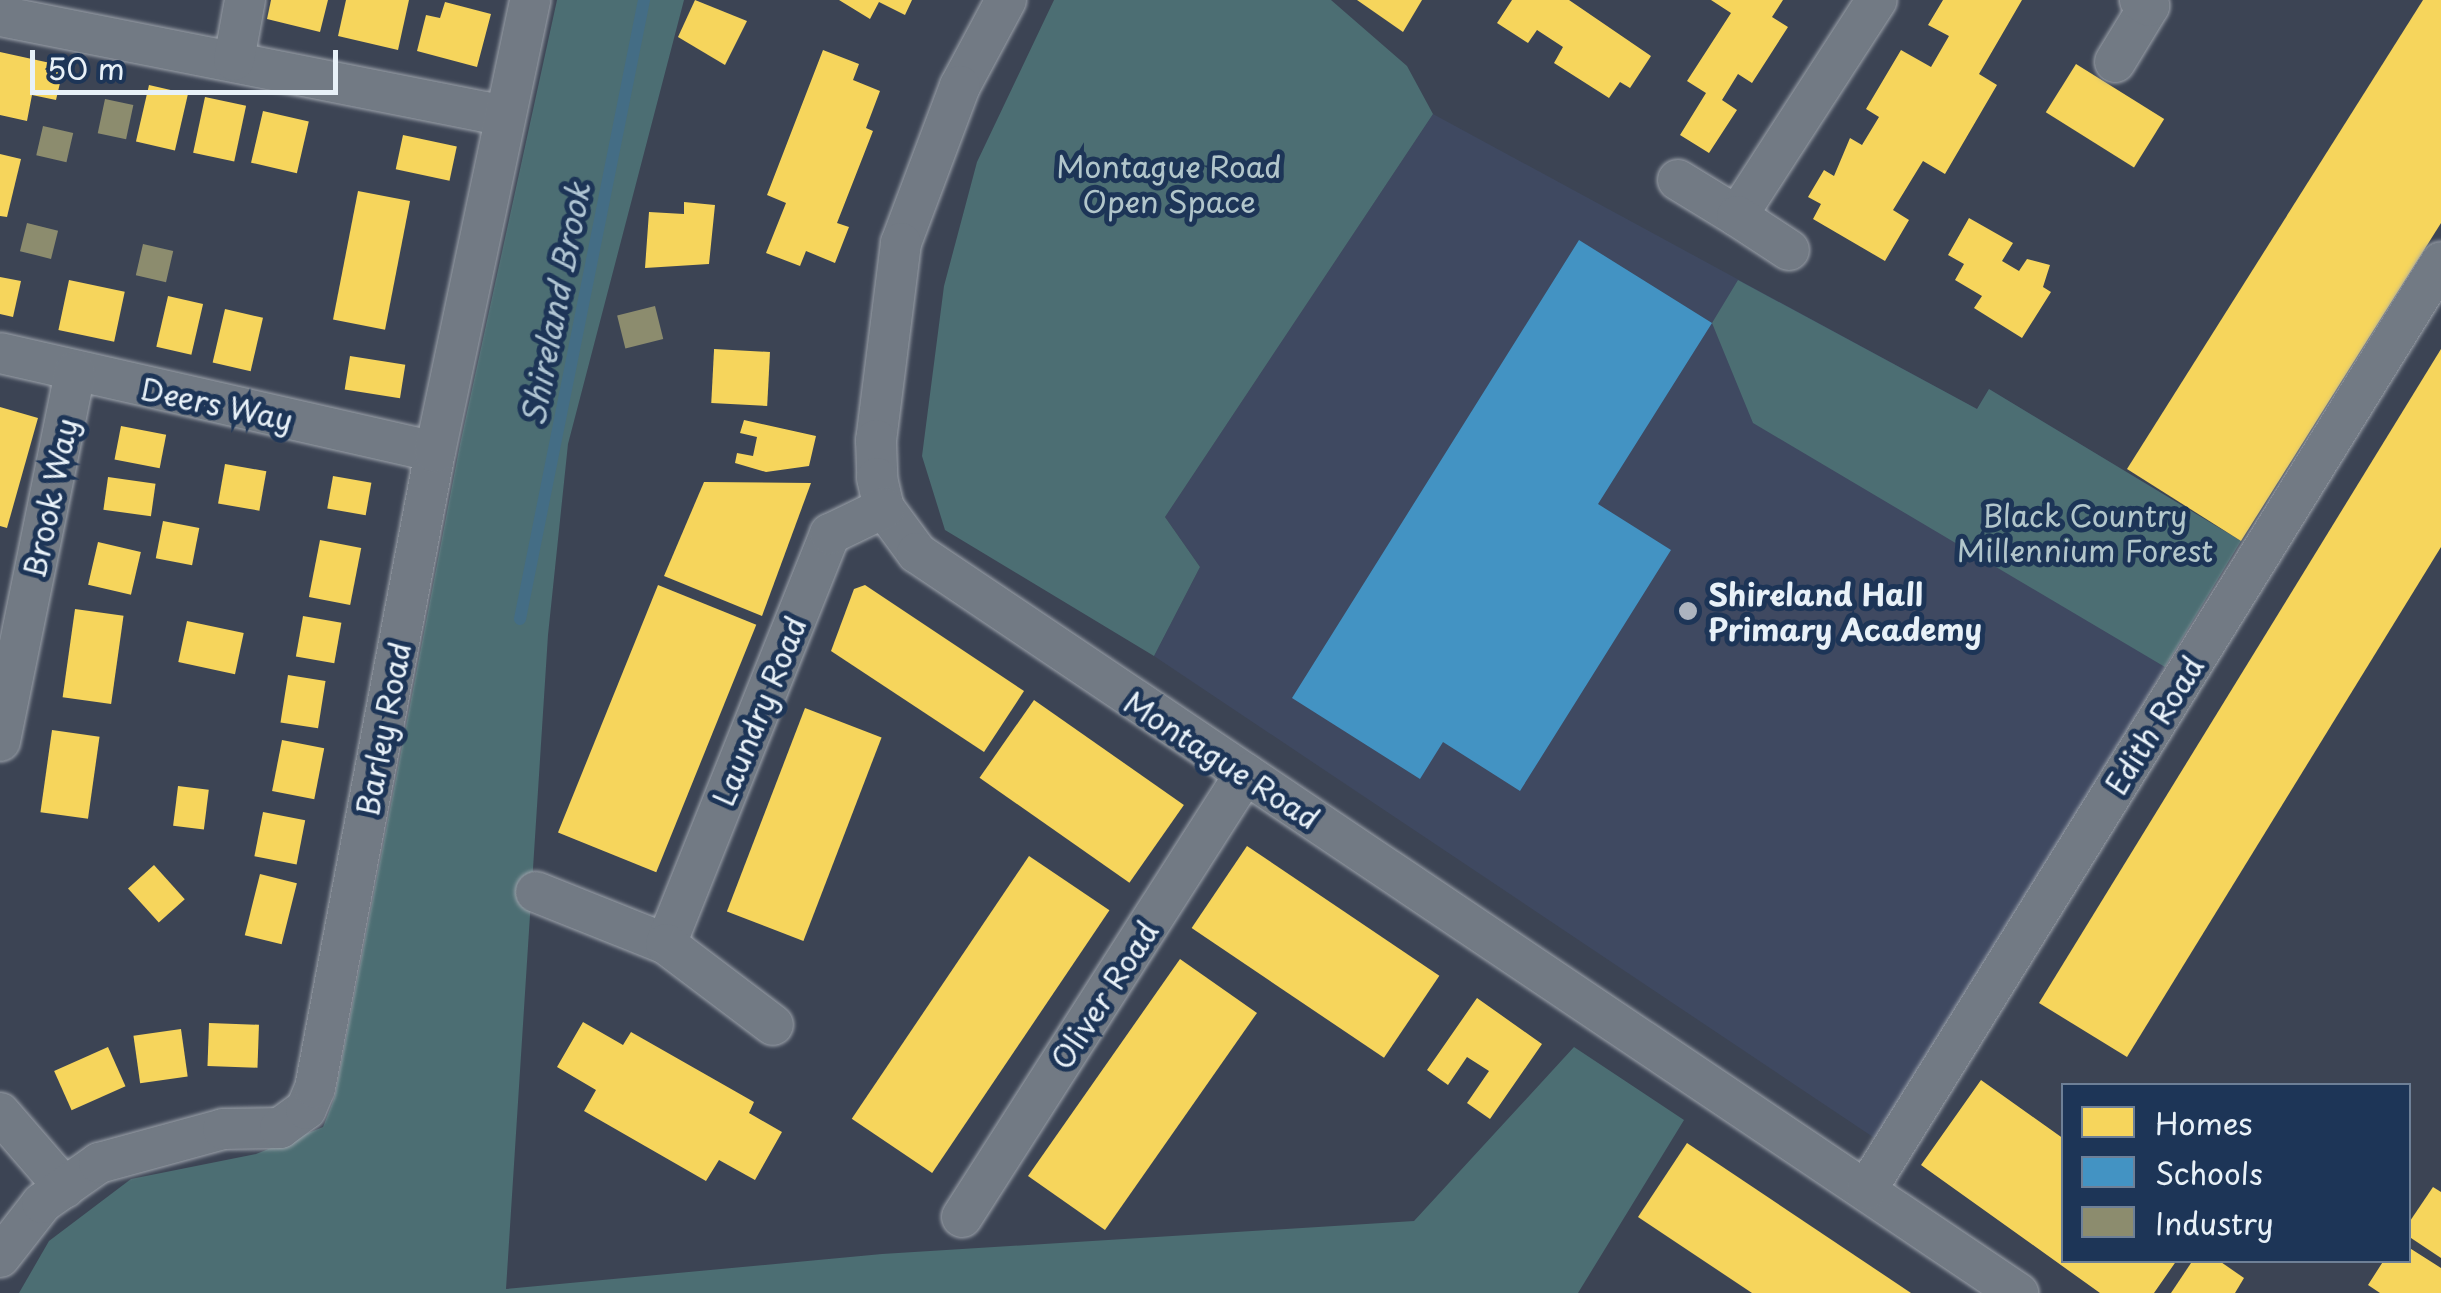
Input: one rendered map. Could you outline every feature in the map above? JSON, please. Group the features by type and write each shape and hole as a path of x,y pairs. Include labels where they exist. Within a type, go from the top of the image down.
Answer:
{"street":[{"path":"234,60 246,0"},
{"name":"Barley Road","path":"0,1257 42,1204 99,1163 222,1129 280,1128 306,1110 435,452 530,0"},
{"name":"Montague Road","path":"1006,0 960,86 901,243 876,440 884,508 916,554 2018,1293"},
{"path":"1737,216 1877,0"},
{"path":"2115,62 2147,2"},
{"path":"0,16 505,116"},
{"path":"1678,180 1789,250"},
{"name":"Edith Road","path":"1867,1189 2441,262"},
{"name":"Deers Way","path":"0,353 435,452"},
{"name":"Brook Way","path":"0,741 75,373"},
{"name":"Laundry Road","path":"666,944 830,534 884,508"},
{"name":"Oliver Road","path":"962,1217 1245,774"},
{"path":"536,892 666,944 774,1025"},
{"path":"0,1112 64,1188"}],"shaded area":[{"name":"Shireland Hall Primary Academy","path":"1433,114 1977,409 1989,389 2241,541 1879,1141 1154,656 1200,567 1165,517"}],"green space":[{"path":"557,0 684,0 568,444 548,635 506,1289 882,1254 1414,1221 1574,1047 1684,1120 1578,1293 19,1293 49,1241 131,1179 256,1154 323,1127 335,1096 460,444"},
{"name":"Montague Road Open Space","path":"1054,0 1331,0 1407,66 1433,114 1165,517 1200,567 1154,656 945,530 922,456 944,286 977,162"},
{"name":"Black Country Millennium Forest","path":"1738,280 1977,409 1989,389 2241,541 2165,667 1753,423 1712,323"}],"building: Homes":[{"path":"271,0 328,0 320,32 267,19"},
{"path":"346,0 409,0 398,50 338,36"},
{"path":"695,0 747,21 725,65 678,37"},
{"path":"839,0 912,0 905,15 879,2 870,19"},
{"path":"1357,0 1422,0 1403,32"},
{"path":"1512,0 1569,0 1651,56 1630,88 1620,82 1609,98 1554,63 1563,47 1537,30 1528,43 1497,23"},
{"path":"1711,0 1783,0 1772,17 1788,27 1752,83 1738,74 1722,100 1737,110 1709,153 1680,135 1706,93 1687,81 1731,13"},
{"path":"1943,0 2022,0 1979,74 1997,85 1945,174 1923,161 1893,210 1909,220 1885,261 1813,219 1821,204 1808,197 1824,170 1834,176 1850,138 1862,145 1879,117 1866,109 1901,50 1931,67 1949,36 1928,25"},
{"path":"2423,0 2441,0 2441,223 2241,541 2127,469"},
{"path":"445,2 491,14 477,67 417,51 426,15 440,18"},
{"path":"823,50 859,64 853,80 880,91 866,128 873,131 837,223 849,227 835,263 806,251 800,266 766,253 786,203 767,195"},
{"path":"0,52 64,66 56,100 32,95 27,121 0,115"},
{"path":"2076,64 2164,119 2134,167 2046,112"},
{"path":"149,85 188,94 175,151 136,142"},
{"path":"205,97 246,106 234,161 193,153"},
{"path":"263,111 309,122 297,173 251,163"},
{"path":"403,135 457,146 450,181 396,169"},
{"path":"0,154 21,159 7,217 0,216"},
{"path":"358,191 410,201 385,330 333,320"},
{"path":"684,202 715,205 709,264 645,268 649,212 684,214"},
{"path":"1969,218 2013,243 2002,261 2019,271 2027,259 2050,265 2043,287 2051,292 2022,338 1974,308 1982,296 1955,280 1964,264 1948,255"},
{"path":"0,277 21,281 13,317 0,314"},
{"path":"69,280 125,292 114,342 58,330"},
{"path":"168,296 203,304 191,355 156,347"},
{"path":"225,309 263,318 251,371 213,363"},
{"path":"714,349 770,352 767,406 711,403"},
{"path":"2441,349 2441,547 2127,1057 2039,1003"},
{"path":"350,356 405,365 400,398 345,390"},
{"path":"0,407 38,418 7,528 0,526"},
{"path":"744,420 816,436 809,466 766,472 735,463 737,453 753,456 757,437 740,433"},
{"path":"121,426 166,435 160,468 115,459"},
{"path":"225,464 266,471 259,511 218,503"},
{"path":"333,476 371,483 366,515 327,508"},
{"path":"108,477 156,484 151,516 103,510"},
{"path":"704,482 811,483 762,616 664,576"},
{"path":"163,521 199,528 192,565 156,558"},
{"path":"320,540 361,548 350,605 309,597"},
{"path":"98,542 141,552 131,595 88,585"},
{"path":"658,585 756,625 656,872 558,833"},
{"path":"865,585 1024,691 984,752 831,651 854,589"},
{"path":"75,609 124,616 111,704 63,697"},
{"path":"303,616 341,623 334,663 296,656"},
{"path":"187,621 244,633 235,674 178,662"},
{"path":"288,675 326,681 318,728 280,722"},
{"path":"1034,700 1184,805 1129,883 980,778"},
{"path":"805,708 882,737 803,941 727,912"},
{"path":"52,730 100,737 88,819 40,812"},
{"path":"282,740 324,748 314,799 272,791"},
{"path":"178,786 209,790 204,829 173,826"},
{"path":"263,812 305,820 297,864 254,856"},
{"path":"1247,846 1439,976 1384,1058 1192,928"},
{"path":"1029,856 1109,910 932,1173 852,1119"},
{"path":"154,865 185,899 159,923 128,888"},
{"path":"260,874 297,883 282,944 245,935"},
{"path":"1180,959 1257,1013 1105,1230 1028,1176"},
{"path":"1477,998 1542,1044 1490,1119 1467,1103 1489,1071 1467,1057 1448,1085 1427,1070"},
{"path":"583,1022 623,1045 631,1032 754,1102 749,1113 782,1132 755,1180 719,1160 706,1181 584,1111 596,1090 557,1067"},
{"path":"209,1023 259,1025 257,1068 207,1066"},
{"path":"181,1029 188,1077 140,1083 133,1036"},
{"path":"108,1047 125,1086 72,1110 54,1071"},
{"path":"1981,1080 2061,1137 2061,1263 2175,1263 2154,1293 2100,1293 1921,1165"},
{"path":"1687,1143 1911,1293 1752,1293 1638,1217"},
{"path":"2433,1187 2441,1192 2441,1258 2411,1238 2411,1220"},
{"path":"2411,1249 2441,1268 2441,1293 2380,1293 2368,1285 2382,1263 2411,1263"},
{"path":"2191,1263 2222,1263 2244,1278 2235,1293 2171,1293"}],"building: Schools":[{"path":"1579,240 1712,323 1598,504 1671,550 1520,791 1443,742 1420,779 1292,698"}],"building: Industry":[{"path":"105,99 133,105 126,139 98,133"},
{"path":"43,126 73,133 66,162 36,155"},
{"path":"27,223 58,231 51,259 20,251"},
{"path":"143,244 173,251 166,282 136,275"},
{"path":"655,306 663,339 625,348 617,315"}],"waterway":[{"name":"Shireland Brook","path":"520,619 644,0"}],"place":[{"name":"Shireland Hall Primary Academy","path":"1688,611"}]}
